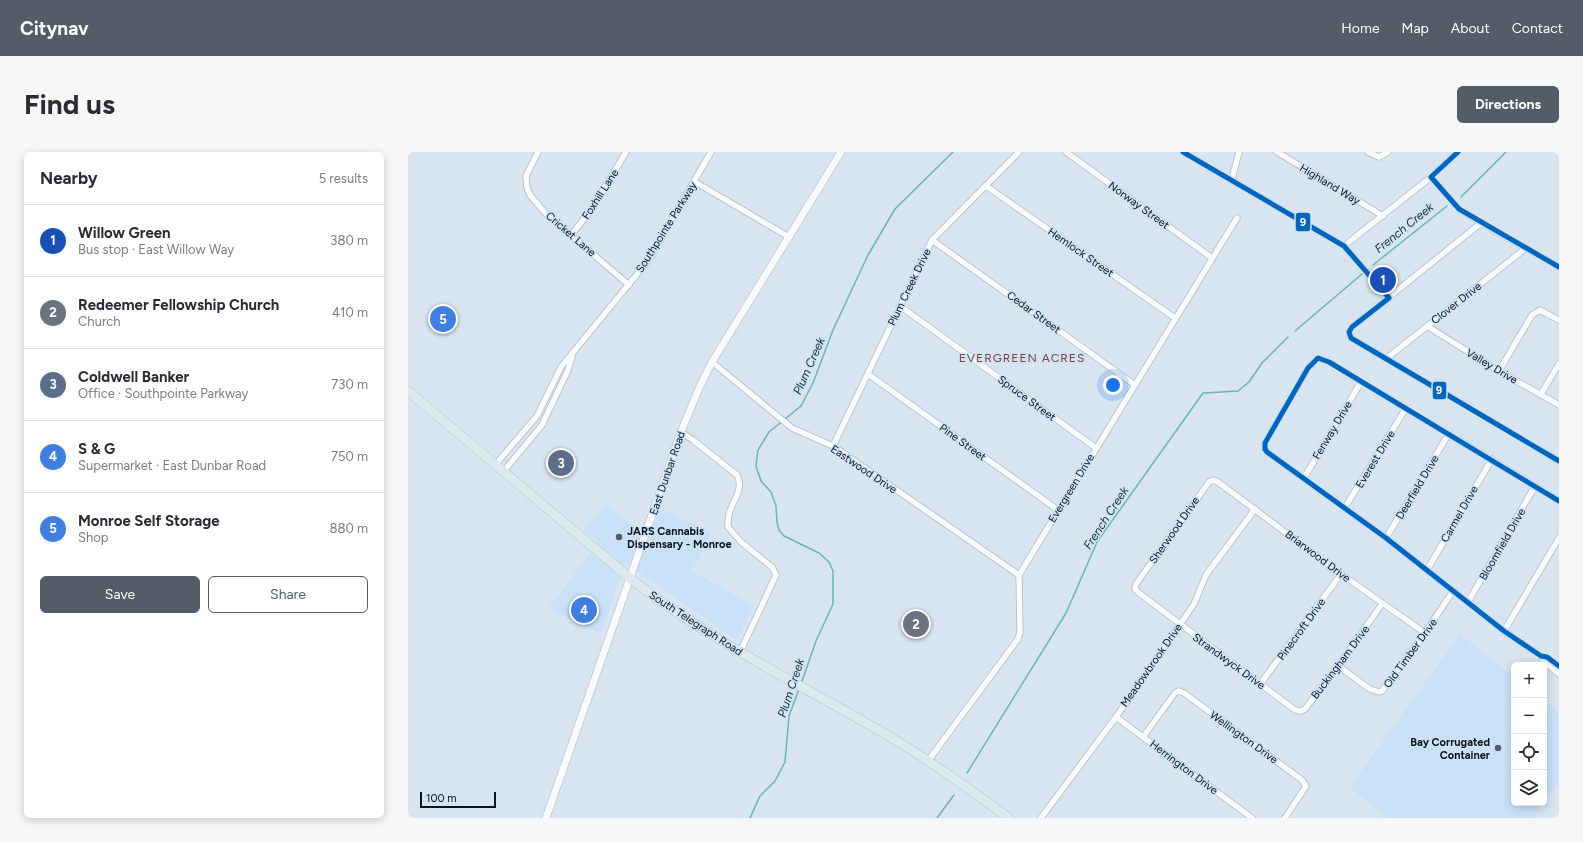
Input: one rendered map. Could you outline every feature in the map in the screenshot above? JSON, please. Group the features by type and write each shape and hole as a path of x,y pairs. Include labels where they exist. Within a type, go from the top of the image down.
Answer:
{"main road":[{"name":"South Telegraph Road","path":"408,391 630,578 689,621 740,652 892,738 928,761 1009,818"}],"street":[{"name":"Cricket Lane","path":"538,152 526,176 527,188 535,203 629,285"},
{"name":"Foxhill Lane","path":"571,235 592,209 626,152"},
{"name":"Southpointe Parkway","path":"495,465 537,416 562,367 647,262 695,182 711,152"},
{"name":"East Dunbar Road","path":"546,818 680,432 700,386 712,362 841,152"},
{"name":"Plum Creek Drive","path":"832,446 932,240 1019,152"},
{"name":"Norway Street","path":"1066,152 1212,258"},
{"path":"1183,152 1191,154 1344,246 1389,298"},
{"path":"1232,180 1239,152"},
{"name":"Highland Way","path":"1277,152 1383,216"},
{"path":"1368,152 1380,157 1388,152"},
{"path":"1344,246 1431,177 1458,152"},
{"path":"1431,177 1460,209 1481,223 1559,267"},
{"path":"695,182 789,237"},
{"name":"Hemlock Street","path":"986,186 1176,318"},
{"name":"Evergreen Drive","path":"1019,575 1237,218"},
{"path":"1481,223 1352,327 1349,332 1351,338 1559,461"},
{"name":"Cedar Street","path":"932,240 1135,385"},
{"name":"Clover Drive","path":"1387,358 1526,248"},
{"name":"Spruce Street","path":"900,306 1096,448"},
{"path":"1499,371 1532,315 1540,310 1559,320"},
{"name":"Valley Drive","path":"1427,326 1499,371 1559,405"},
{"name":"Southpointe Parkway","path":"503,472 542,425 568,370 572,355"},
{"path":"1559,501 1492,459 1448,435 1329,362 1318,358 1311,364 1301,380 1265,443 1265,449 1267,452 1386,538 1504,631 1541,656 1547,657 1559,666"},
{"name":"Eastwood Drive","path":"712,362 786,424 832,446 1019,575"},
{"path":"1541,394 1559,364"},
{"name":"Pine Street","path":"868,374 1058,510"},
{"name":"Fenway Drive","path":"1304,478 1361,382"},
{"name":"Everest Drive","path":"1344,509 1406,408"},
{"path":"680,432 693,440 737,475 740,481 740,488 729,512 728,527 740,542 772,567 776,575 740,652"},
{"name":"Deerfield Drive","path":"1386,538 1448,435"},
{"name":"Carmel Drive","path":"1427,570 1492,459"},
{"name":"Briarwood Drive","path":"1211,481 1213,480 1218,482 1382,604 1425,633"},
{"name":"Sherwood Drive","path":"1139,581 1211,481"},
{"name":"Bloomfield Drive","path":"1468,602 1535,486"},
{"name":"Meadowbrook Drive","path":"1041,818 1116,717 1194,604 1206,575 1255,509"},
{"path":"1504,631 1559,538"},
{"name":"Pinecroft Drive","path":"1261,683 1341,574"},
{"path":"928,761 1018,639 1020,632 1019,575"},
{"name":"Strandwyck Drive","path":"1139,581 1135,589 1138,593 1293,708"},
{"name":"Old Timber Drive","path":"1338,666 1370,689 1379,692 1382,691 1425,633 1453,591"},
{"name":"Buckingham Drive","path":"1293,708 1301,711 1305,709 1382,604"},
{"path":"1541,656 1543,662 1559,674"},
{"name":"Wellington Drive","path":"1143,737 1172,697 1179,691 1302,780 1306,786 1285,818"},
{"name":"Herrington Drive","path":"1116,717 1252,818"}],"shaded area":[{"path":"606,504 649,542 660,508 711,533 692,571 754,606 736,640 625,562 601,634 549,608 598,542 583,529"},
{"path":"1460,634 1511,675 1511,806 1541,806 1533,818 1386,818 1350,787"},
{"path":"1547,703 1559,713 1559,780 1547,798"}],"waterway":[{"name":"Plum Creek","path":"801,684 816,641 833,604 833,571 829,562 819,553 784,536 779,530 776,506 771,492 761,481 756,466 758,450 769,432 801,406 813,383 833,330 868,255 895,209 953,152"},
{"name":"French Creek","path":"1461,197 1506,152"},
{"name":"French Creek","path":"1373,265 1447,206"},
{"name":"French Creek","path":"1295,331 1362,274"},
{"name":"French Creek","path":"967,773 1066,613 1097,542 1203,393 1238,391 1249,382 1262,363 1288,337"},
{"name":"Plum Creek","path":"750,818 760,796 775,781 785,762 789,716 799,689"},
{"name":"French Creek","path":"937,818 954,795"}],"transit line":[{"name":"9","path":"1183,152 1344,246 1389,298 1352,327 1349,332 1351,338 1559,461"},
{"name":"9","path":"1458,152 1431,177 1459,209 1559,267"},
{"name":"9","path":"1559,501 1329,362 1318,358 1308,368 1265,443 1265,449 1267,452 1386,538 1504,631 1541,656 1547,657 1559,666"}],"place":[{"name":"Willow Green","path":"1383,280"},
{"name":"Monroe Self Storage","path":"443,319"},
{"name":"Coldwell Banker","path":"561,463"},
{"name":"JARS Cannabis Dispensary - Monroe","path":"619,537"},
{"name":"S & G","path":"584,610"},
{"name":"Redeemer Fellowship Church","path":"916,624"},
{"name":"Bay Corrugated Container","path":"1498,748"}],"district":[{"name":"EVERGREEN ACRES","path":"1022,358"}]}
